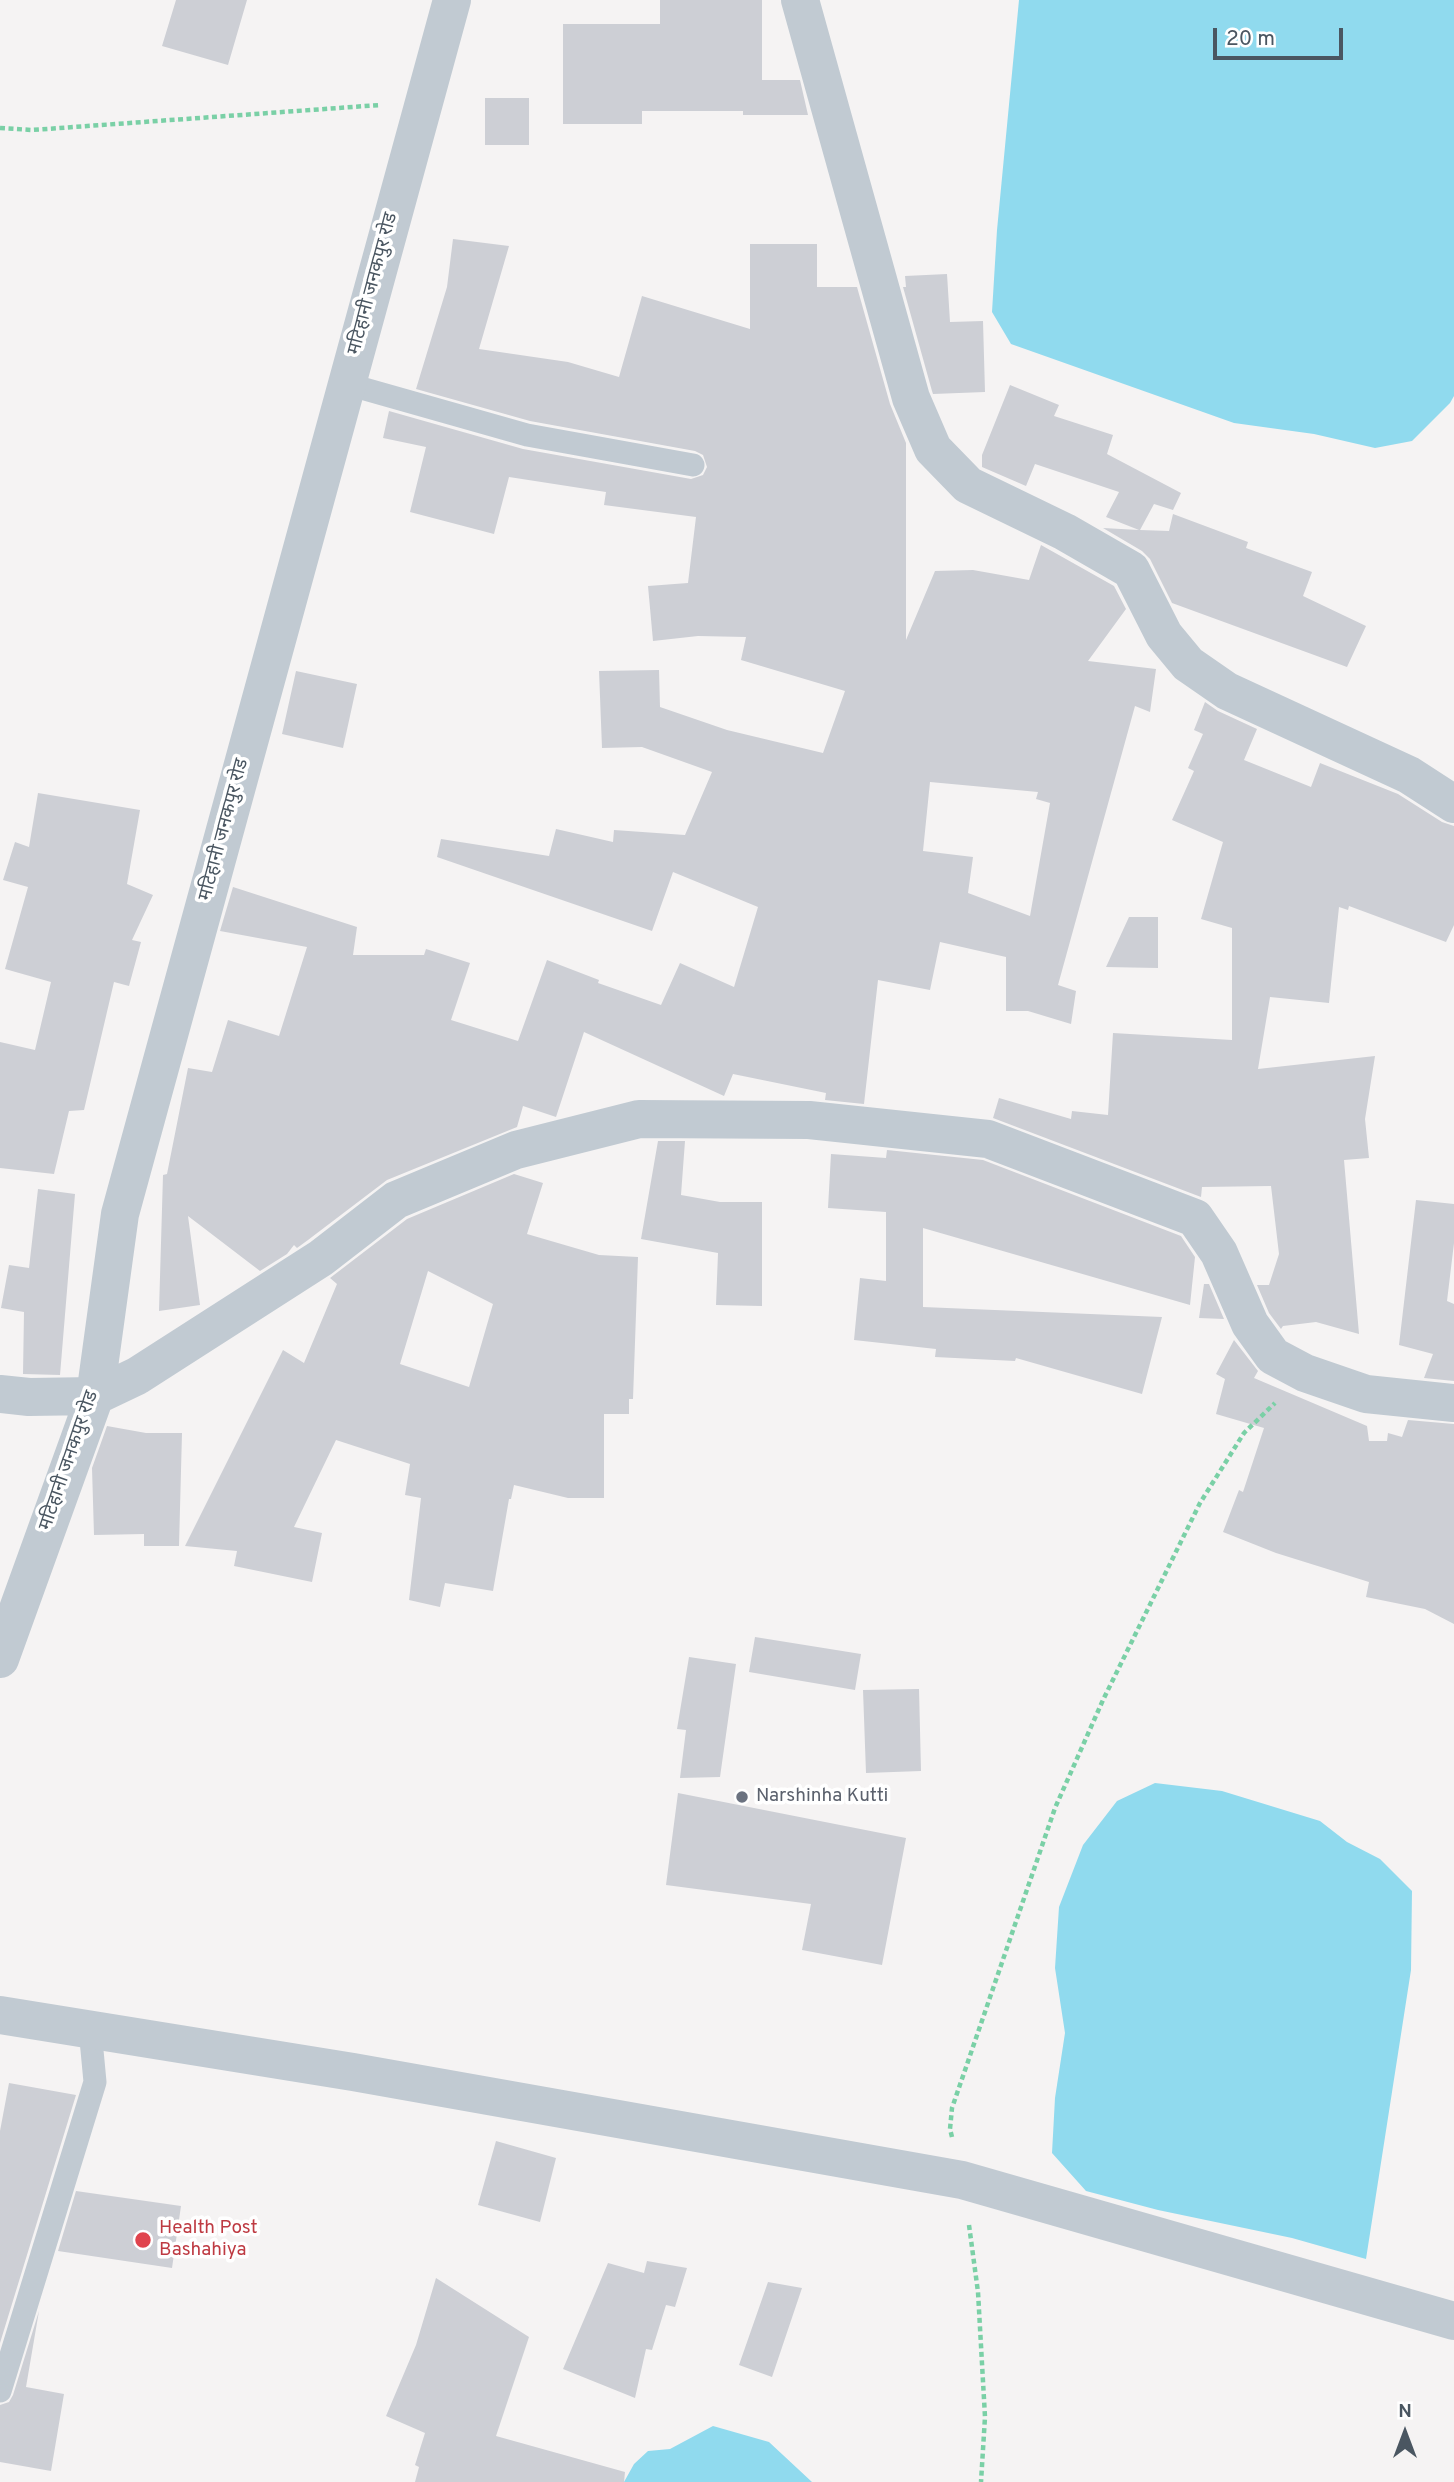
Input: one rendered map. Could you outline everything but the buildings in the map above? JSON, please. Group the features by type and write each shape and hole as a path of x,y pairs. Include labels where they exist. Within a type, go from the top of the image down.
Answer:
{"street":[{"name":"मटिहानी जनकपुर रोड","path":"0,1659 95,1396 120,1214 452,0"},
{"path":"800,0 911,398 933,449 968,485 1065,532 1131,570 1164,635 1188,664 1227,691 1409,775 1454,804"},
{"path":"0,1394 29,1397 95,1396 137,1376 298,1273 396,1200 516,1150 639,1119 808,1120 988,1139 1195,1218 1219,1253 1250,1324 1273,1356 1305,1373 1366,1394 1454,1403"},
{"path":"0,2015 353,2072 962,2180 1454,2321"}],"lane":[{"path":"347,384 527,435 693,465"},
{"path":"0,2391 95,2082 90,2029"}],"path":[{"path":"0,128 32,130 424,102"},
{"path":"981,2482 985,2417 978,2292 962,2180 950,2129 952,2108 1055,1808 1103,1700 1200,1503 1244,1433 1305,1373"}],"water":[{"path":"1019,0 1454,0 1454,396 1412,441 1375,448 1314,434 1234,423 1011,344 992,312"},
{"path":"1155,1783 1222,1791 1320,1821 1347,1842 1380,1859 1412,1891 1411,1970 1366,2259 1292,2238 1158,2210 1086,2191 1052,2153 1055,2098 1065,2033 1055,1968 1059,1907 1083,1845 1117,1801"},
{"path":"713,2426 769,2442 812,2482 624,2482 634,2464 648,2451 670,2449"}],"place":[{"name":"Narshinha Kutti","path":"742,1797"},
{"name":"Health Post Bashahiya","path":"143,2240"}]}
